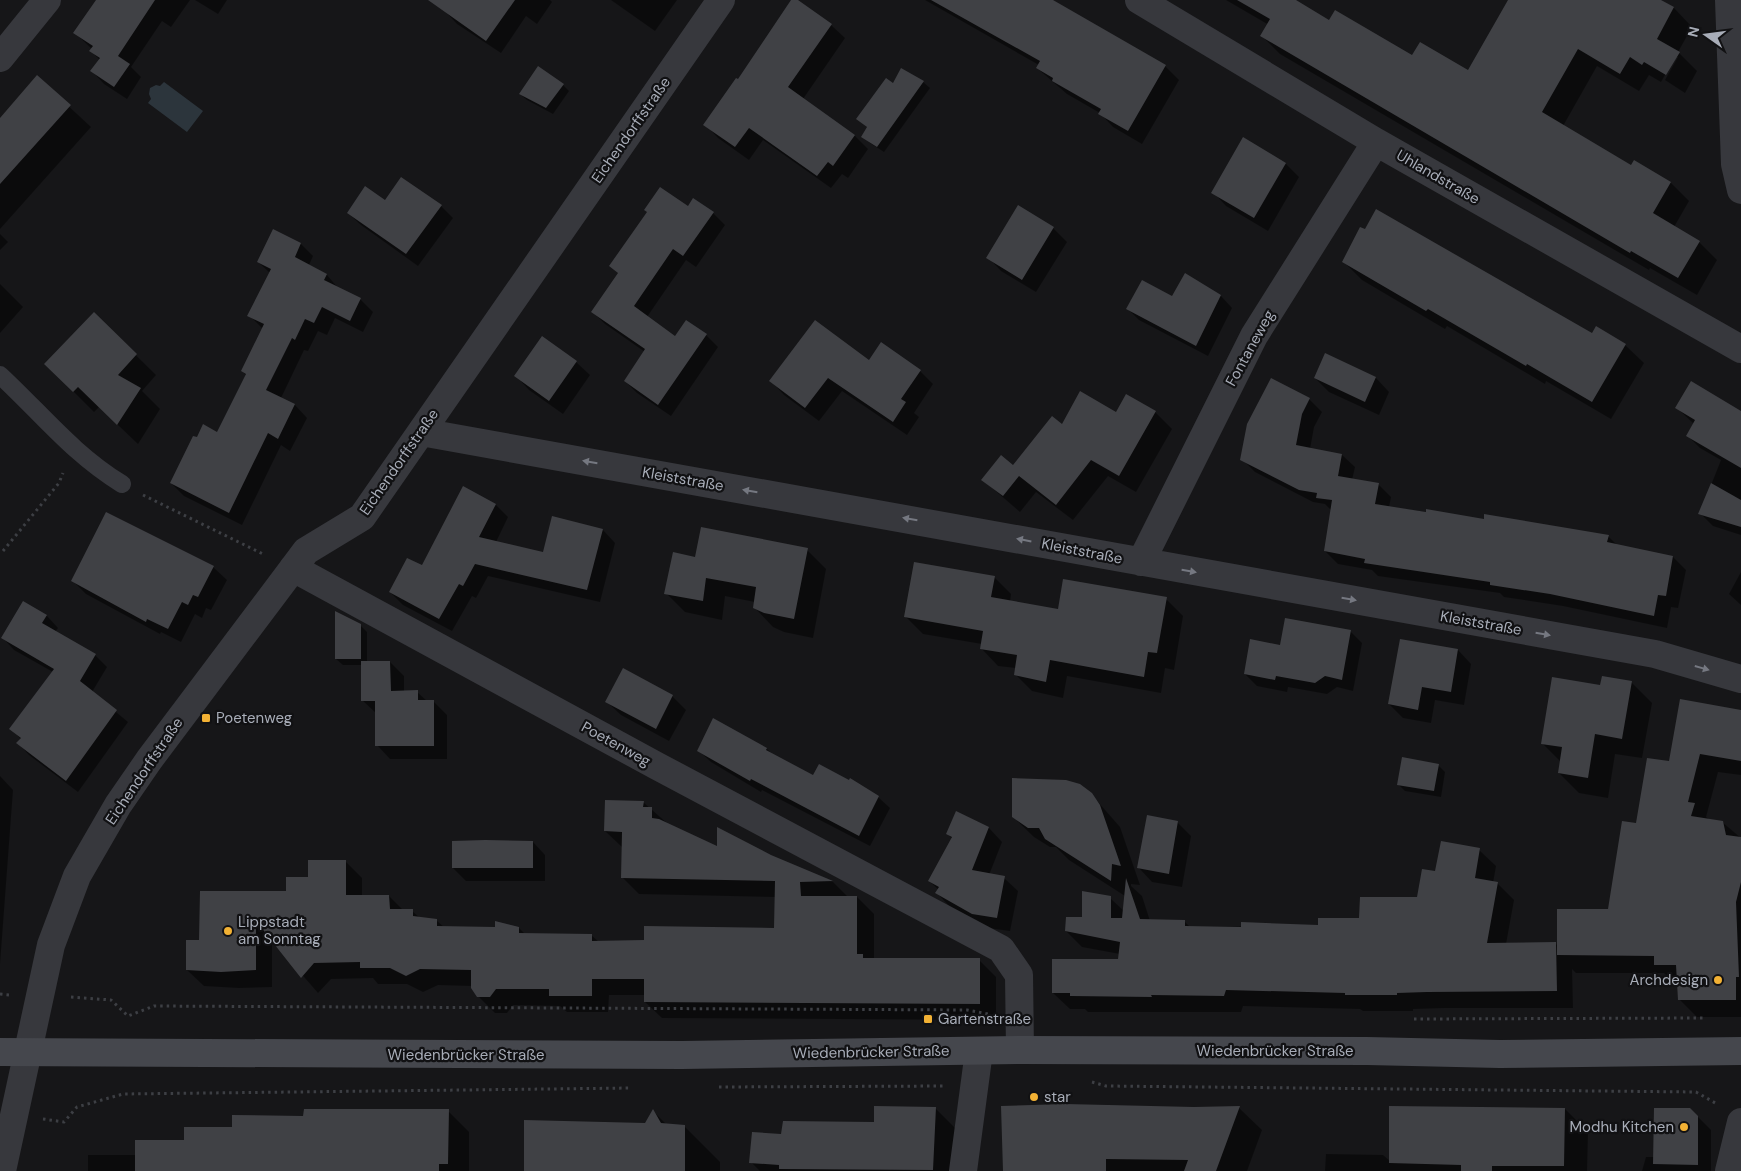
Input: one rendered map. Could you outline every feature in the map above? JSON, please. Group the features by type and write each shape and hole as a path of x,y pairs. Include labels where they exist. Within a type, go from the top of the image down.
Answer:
{"street":[{"path":"0,58 47,0"},
{"name":"Eichendorffstraße","path":"2,1171 28,1052 38,995 51,945 77,876 118,805 187,708 306,551 362,518 721,0"},
{"name":"Uhlandstraße","path":"1139,0 1376,142 1741,349"},
{"path":"1729,0 1735,164 1741,190"},
{"name":"Fontaneweg","path":"1141,562 1254,336 1376,142"},
{"name":"Kleiststraße","path":"421,432 1655,654 1741,679"},
{"name":"Poetenweg","path":"293,568 657,766 1001,949 1019,975 1020,1050"},
{"name":"Wiedenbrücker Straße","path":"0,1052 682,1055 1020,1050 1367,1051 1500,1054 1741,1051"},
{"path":"963,1171 979,1051"},
{"path":"1729,1171 1741,1122"}],"lane":[{"path":"0,375 74,450 96,468 122,484"}],"path":[{"path":"3,551 59,483 74,450"},
{"path":"122,484 293,568"},
{"path":"0,994 111,1000 128,1016 154,1006 194,1006 967,1010 1020,1020"},
{"path":"1407,1019 1715,1018"},
{"path":"711,1088 944,1087 976,1079"},
{"path":"1089,1081 1106,1086 1696,1092 1718,1105"},
{"path":"14,1114 64,1122 77,1108 123,1094 633,1088"}],"shaded area":[{"path":"164,82 203,111 187,132 148,103 151,99 149,94 150,88 156,85 160,86"}],"building":[{"path":"96,0 155,0 118,56 130,64 114,87 90,71 100,58 89,51 93,46 73,33"},
{"path":"428,0 515,0 486,41"},
{"path":"791,0 798,0 832,24 788,87 855,135 833,166 828,162 817,176 749,128 735,147 703,125 736,78 738,79"},
{"path":"931,0 1053,0 1166,65 1128,131 1098,114 1101,109 1052,81 1053,78 1036,68 1040,61"},
{"path":"1237,0 1296,0 1329,20 1335,10 1412,55 1420,42 1468,70 1508,0 1661,0 1674,7 1657,39 1680,52 1666,75 1644,62 1642,65 1630,57 1620,74 1578,49 1542,112 1631,165 1634,160 1671,182 1653,213 1700,241 1678,278 1631,251 1630,253 1260,36 1270,19"},
{"path":"538,66 564,84 546,108 519,94"},
{"path":"901,68 924,81 877,147 861,137 867,127 856,119 886,78 893,83"},
{"path":"37,75 71,105 0,184 0,118"},
{"path":"1243,137 1286,163 1254,218 1211,193"},
{"path":"401,177 442,205 406,254 347,213 365,186 385,200"},
{"path":"660,187 688,206 693,198 714,212 683,256 673,249 634,306 675,336 686,320 707,334 658,405 624,381 645,349 591,312 618,273 609,266 647,212 644,210"},
{"path":"1018,205 1054,227 1022,280 986,258"},
{"path":"1376,209 1592,333 1596,326 1626,344 1592,402 1428,309 1426,311 1342,262 1360,227 1365,229"},
{"path":"273,229 301,243 295,257 327,274 324,280 361,298 350,321 322,307 314,323 305,319 295,340 292,338 266,390 295,404 278,439 268,433 229,513 170,483 193,436 197,437 203,424 217,432 246,374 241,371 264,324 247,316 271,269 257,262"},
{"path":"1185,273 1221,295 1196,346 1126,309 1142,280 1172,296"},
{"path":"94,312 137,354 118,375 141,388 117,425 78,387 73,392 44,364"},
{"path":"815,320 869,360 881,342 921,370 901,399 906,402 893,422 828,378 805,408 769,381"},
{"path":"542,336 577,361 549,401 514,376"},
{"path":"1325,353 1376,377 1365,402 1314,378"},
{"path":"1271,378 1310,398 1302,414 1296,445 1342,454 1338,476 1379,483 1375,504 1426,512 1426,509 1484,519 1484,514 1609,535 1607,542 1673,556 1666,596 1658,595 1654,616 1550,594 1490,585 1490,582 1364,563 1365,559 1324,551 1332,500 1316,498 1317,493 1299,490 1240,460 1247,424"},
{"path":"1691,381 1741,411 1741,468 1686,436 1695,420 1675,408"},
{"path":"1080,391 1116,412 1126,394 1156,411 1119,476 1091,460 1056,505 1019,476 1003,496 981,480 1001,455 1013,465 1052,416 1062,424"},
{"path":"1711,483 1741,500 1741,527 1698,514"},
{"path":"463,486 496,504 479,537 543,552 552,516 603,529 587,590 475,564 463,586 459,584 439,619 389,592 407,558 422,565"},
{"path":"106,512 214,566 198,597 193,595 188,605 182,602 168,629 147,619 146,622 71,581"},
{"path":"701,527 808,548 794,619 764,613 753,608 756,587 706,578 703,601 664,594 673,552 695,557"},
{"path":"914,562 995,576 991,597 1058,609 1063,579 1167,597 1157,653 1148,652 1144,677 1050,660 1046,682 1014,675 1017,655 980,649 983,631 904,617"},
{"path":"23,601 47,615 42,623 96,654 80,681 117,710 66,781 16,743 21,738 9,729 54,669 1,638"},
{"path":"335,611 361,624 361,659 335,659"},
{"path":"1285,618 1351,630 1342,680 1325,676 1315,683 1276,676 1275,680 1244,674 1250,639 1280,645"},
{"path":"1400,639 1458,649 1451,692 1422,687 1418,710 1388,704"},
{"path":"361,661 390,661 391,691 418,690 418,700 434,700 434,746 375,746 375,701 361,701"},
{"path":"623,668 673,695 656,729 605,702"},
{"path":"1602,676 1632,681 1622,739 1595,734 1588,778 1558,773 1562,747 1541,744 1552,677 1600,685"},
{"path":"1680,699 1741,710 1741,761 1700,754 1688,802 1695,803 1691,816 1723,821 1726,835 1741,837 1741,882 1736,902 1739,977 1736,977 1736,1000 1678,1000 1676,965 1654,965 1654,956 1557,955 1557,909 1608,909 1622,821 1636,823 1647,758 1669,761"},
{"path":"713,718 767,748 766,750 813,775 819,764 849,780 850,778 879,796 859,836 751,779 750,781 697,751"},
{"path":"1402,757 1439,764 1434,791 1397,785"},
{"path":"1012,778 1066,780 1080,784 1092,793 1100,805 1121,866 1112,864 1111,881 1045,839 1039,828 1028,828 1012,817"},
{"path":"605,800 644,801 643,807 652,807 652,818 659,819 717,846 717,827 771,855 833,881 800,882 801,896 857,896 857,954 863,954 863,958 980,958 980,1004 644,1002 644,979 592,979 592,996 549,996 549,989 496,989 490,997 477,997 471,988 471,970 420,969 406,976 390,968 360,968 360,962 314,963 301,978 256,921 256,970 221,972 186,970 186,940 199,940 200,891 286,891 286,877 308,877 308,860 346,860 346,895 389,895 390,909 413,909 413,916 437,919 437,926 495,927 495,921 519,927 519,933 592,934 592,941 644,940 644,926 774,928 775,881 621,878 622,832 604,831"},
{"path":"956,811 989,827 972,870 1005,876 997,918 972,914 935,893 939,887 928,881 952,837 946,834"},
{"path":"1147,815 1178,821 1169,874 1137,868"},
{"path":"452,841 533,841 533,868 452,868"},
{"path":"1441,841 1480,848 1475,878 1498,882 1487,943 1556,942 1557,991 1345,995 1345,993 1226,990 1224,996 1151,995 1152,997 1070,996 1070,993 1052,993 1052,959 1118,959 1120,942 1065,931 1066,917 1082,917 1082,891 1111,896 1111,918 1122,918 1126,878 1140,919 1185,920 1185,926 1241,927 1241,922 1318,925 1318,918 1359,918 1360,897 1417,897 1422,869 1435,871"},
{"path":"1065,1104 1194,1107 1240,1106 1216,1171 1184,1171 1188,1160 1106,1159 1106,1171 1003,1171 1001,1106"},
{"path":"874,1106 936,1107 933,1170 779,1169 779,1165 749,1163 752,1132 781,1134 783,1121 874,1122"},
{"path":"1389,1106 1565,1108 1564,1166 1492,1166 1492,1171 1461,1171 1461,1165 1389,1163"},
{"path":"1654,1108 1690,1108 1698,1116 1698,1165 1653,1164"},
{"path":"304,1109 449,1109 448,1164 439,1164 439,1171 135,1171 135,1140 184,1140 184,1127 232,1127 232,1115 303,1116"},
{"path":"653,1109 661,1123 685,1125 685,1171 524,1171 524,1120 645,1123"}],"place":[{"name":"Poetenweg","path":"206,718"},
{"name":"Lippstadt am Sonntag","path":"228,931"},
{"name":"Archdesign","path":"1718,980"},
{"name":"Gartenstraße","path":"928,1019"},
{"name":"star","path":"1034,1097"},
{"name":"Modhu Kitchen","path":"1684,1127"}]}
